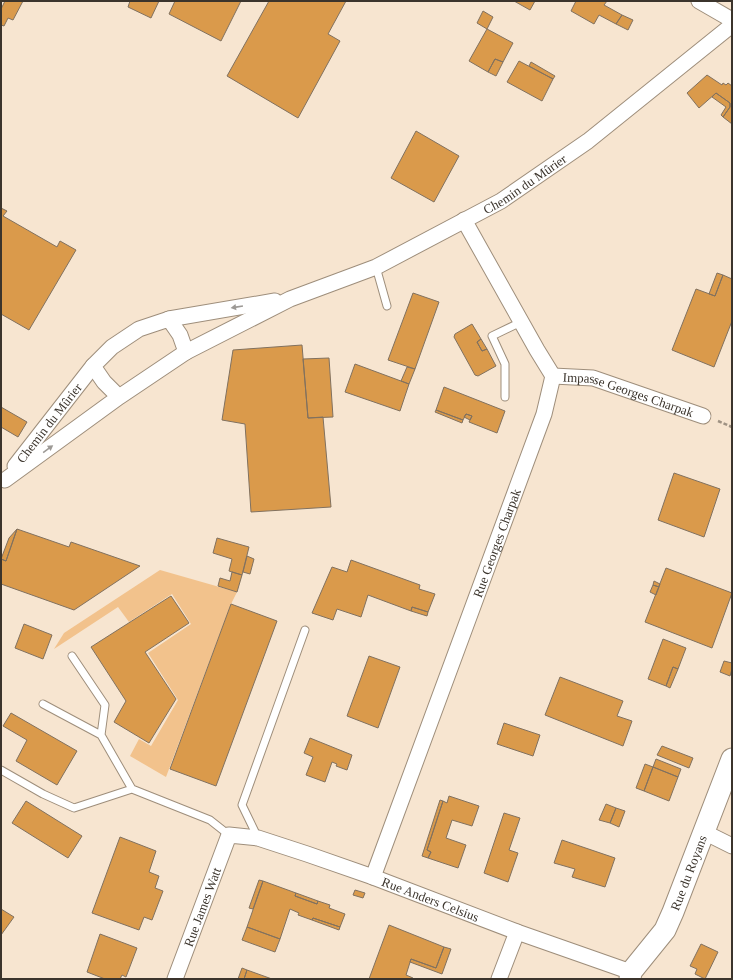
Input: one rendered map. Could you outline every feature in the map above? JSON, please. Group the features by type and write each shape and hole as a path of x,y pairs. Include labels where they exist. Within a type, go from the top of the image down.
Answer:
{"street":[{"path":"699,1 732,20"},
{"name":"Chemin du Mûrier","path":"3,482 119,397 186,352 290,299 376,267 501,200 588,141 732,25"},
{"path":"464,220 553,376"},
{"name":"Chemin du Mûrier","path":"3,482 93,366 112,347 139,328 170,318 290,299"},
{"path":"170,318 180,335 186,352"},
{"path":"93,366 104,382 119,397"},
{"name":"Impasse Georges Charpak","path":"553,376 593,378 703,416"},
{"name":"Rue Georges Charpak","path":"373,877 544,414 553,376"},
{"name":"Rue du Royans","path":"631,976 665,930 732,759"},
{"path":"704,832 732,846"},
{"name":"Rue Anders Celsius","path":"229,835 258,838 373,877 631,976"},
{"name":"Rue James Watt","path":"175,979 229,835"},
{"path":"499,979 517,932"}],"lane":[{"path":"376,267 387,306"},
{"path":"504,397 505,364 492,336 521,322"},
{"path":"258,838 242,805 305,630"},
{"path":"72,656 105,705 102,735"},
{"path":"43,704 102,735 132,789 210,820 229,835"},
{"path":"1,770 43,794 74,808 132,789"}],"shaded area":[{"path":"160,570 237,592 231,604 166,777 130,756 139,739 151,746 178,700 148,653 191,624 172,594 129,622 118,607 54,649 64,633"}],"building":[{"path":"5,1 23,1 13,20 8,18 4,26 1,25 1,9"},
{"path":"130,1 159,1 151,18 128,7"},
{"path":"175,1 241,1 221,41 169,14"},
{"path":"269,1 346,1 328,34 340,41 298,118 227,76"},
{"path":"514,1 535,1 530,10"},
{"path":"576,1 607,1 604,5 622,15 616,24 599,15 594,24 571,11"},
{"path":"483,11 493,17 487,29 477,23"},
{"path":"622,15 633,20 628,30 616,24"},
{"path":"487,29 513,43 503,62 495,59 488,72 469,61"},
{"path":"495,59 503,62 496,76 488,72"},
{"path":"519,61 553,79 542,101 507,82"},
{"path":"531,62 555,76 553,79 529,66"},
{"path":"707,75 722,85 723,83 726,85 728,83 732,86 732,124 723,117 730,107 730,103 716,93 699,108 687,93"},
{"path":"716,93 730,103 730,107 723,117 721,115 726,107 712,97"},
{"path":"416,131 459,156 434,202 391,178"},
{"path":"1,208 7,211 3,216 57,247 60,241 76,250 29,330 1,314"},
{"path":"717,273 723,275 715,296 709,294"},
{"path":"723,275 732,279 732,321 714,367 672,350 696,289 715,296"},
{"path":"413,293 439,302 415,369 388,360"},
{"path":"472,324 481,339 477,342 482,351 487,349 496,366 478,376 475,375 454,337 455,334"},
{"path":"481,339 487,349 482,351 477,342"},
{"path":"302,345 308,418 323,417 331,507 251,512 245,424 222,420 233,350"},
{"path":"329,358 333,417 308,418 303,359"},
{"path":"355,364 409,384 400,411 345,392"},
{"path":"407,367 415,369 409,384 401,381"},
{"path":"444,387 505,411 497,433 469,422 472,416 466,414 463,420 436,410"},
{"path":"1,407 27,422 18,437 1,427"},
{"path":"436,410 463,420 462,423 435,412"},
{"path":"466,414 472,416 470,420 464,417"},
{"path":"674,473 720,489 704,537 658,520"},
{"path":"17,529 69,547 71,542 140,566 74,610 1,584 1,559 6,561"},
{"path":"17,529 6,561 1,559 9,538"},
{"path":"217,538 249,547 242,575 229,571 232,559 213,553"},
{"path":"247,556 254,559 250,574 243,572"},
{"path":"351,560 420,585 419,589 435,594 428,612 412,607 411,611 368,595 361,617 337,609 333,620 312,613 332,567 347,572"},
{"path":"666,568 732,593 712,648 645,622"},
{"path":"232,572 242,575 237,592 218,586 220,578 230,581"},
{"path":"654,581 660,584 659,587 653,585"},
{"path":"653,585 659,587 656,595 650,592"},
{"path":"171,596 189,623 145,652 176,699 149,743 114,722 126,701 91,647"},
{"path":"231,604 277,621 216,786 170,769"},
{"path":"412,607 428,612 427,616 411,611"},
{"path":"24,624 52,635 43,659 15,648"},
{"path":"663,639 686,648 678,669 673,667 666,686 648,679"},
{"path":"369,656 400,667 378,728 347,716"},
{"path":"724,661 732,663 730,676 720,672"},
{"path":"673,667 678,669 670,688 666,686"},
{"path":"560,677 623,701 617,716 632,721 623,746 545,715"},
{"path":"11,713 77,751 57,785 16,761 27,740 3,726"},
{"path":"504,723 540,735 533,756 497,744"},
{"path":"310,738 352,755 347,770 336,766 337,764 332,762 325,782 306,775 313,757 304,753"},
{"path":"662,746 693,758 689,768 657,755"},
{"path":"656,759 681,769 678,777 653,767"},
{"path":"645,764 653,767 644,791 636,788"},
{"path":"653,767 678,777 669,801 644,791"},
{"path":"449,796 479,806 472,826 452,820 446,838 466,845 458,868 428,858 431,852 427,850 443,801 447,803"},
{"path":"440,800 443,801 427,850 431,852 428,858 422,856"},
{"path":"26,801 82,836 68,858 12,823"},
{"path":"606,804 616,808 610,823 599,820"},
{"path":"616,808 625,811 619,827 610,823"},
{"path":"504,813 520,818 509,850 518,853 508,882 484,873"},
{"path":"120,837 156,851 149,872 159,876 155,888 163,891 152,920 144,917 139,930 92,913"},
{"path":"562,840 615,858 605,887 572,877 575,869 554,863"},
{"path":"259,880 263,881 253,909 249,908"},
{"path":"263,881 296,893 295,896 317,904 318,901 330,905 329,908 345,914 340,927 313,918 312,920 298,915 299,913 290,909 280,939 247,927"},
{"path":"355,890 365,893 363,898 353,895"},
{"path":"296,893 318,901 317,904 295,896"},
{"path":"1,909 14,917 1,935"},
{"path":"313,918 340,927 339,930 312,920"},
{"path":"389,925 444,947 436,968 411,959 406,975 413,979 369,979"},
{"path":"247,927 280,939 275,952 242,940"},
{"path":"100,934 137,948 126,977 122,975 120,979 105,979 87,972"},
{"path":"701,944 718,952 705,979 695,974 697,969 690,966"},
{"path":"444,947 451,949 442,974 410,962 411,959 436,968"},
{"path":"242,968 247,970 244,979 238,979"},
{"path":"247,970 272,979 244,979"}]}
